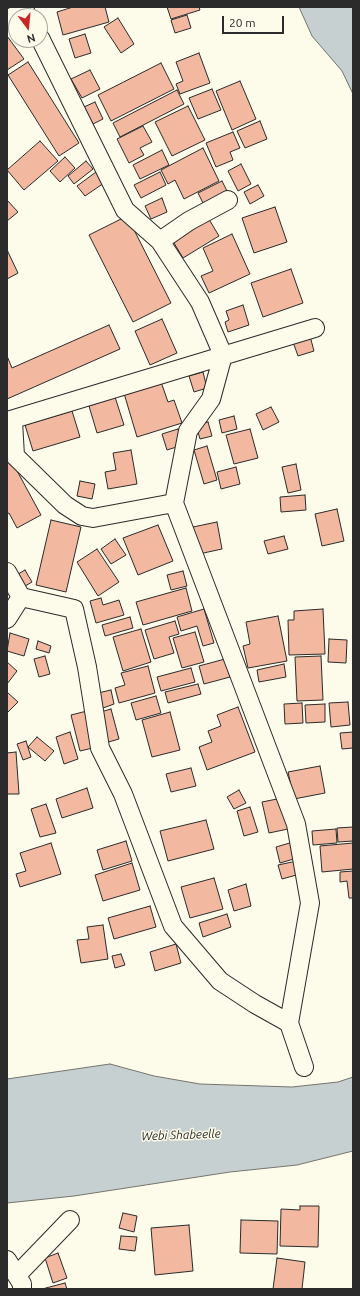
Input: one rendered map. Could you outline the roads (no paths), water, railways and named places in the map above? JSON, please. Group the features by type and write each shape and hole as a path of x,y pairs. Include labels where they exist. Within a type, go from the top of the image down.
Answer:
{"street":[{"path":"45,48 125,210 160,241 200,302 223,355 211,400 188,432 174,503 296,824 310,903 289,1023 304,1067"},
{"path":"160,241 189,221 228,200"},
{"path":"174,503 93,518 82,516 65,505 16,456 10,421 315,328"},
{"path":"7,572 21,597 74,609 87,667 100,748 122,794 172,926 220,981 255,1004 289,1023"},
{"path":"7,619 21,597"},
{"path":"7,1260 20,1282 70,1220"}],"water":[{"path":"299,7 353,7 353,94 342,71 312,36"},
{"name":"Webi Shabeelle","path":"110,1064 154,1076 200,1084 292,1087 338,1082 353,1077 353,1151 297,1165 230,1172 74,1196 7,1203 7,1079"}]}
